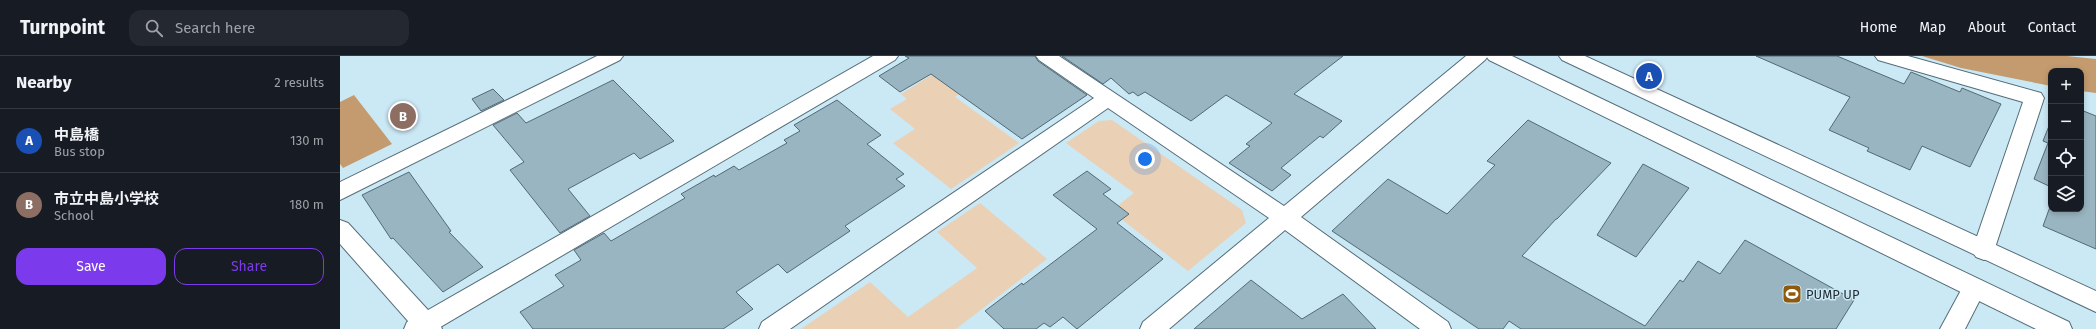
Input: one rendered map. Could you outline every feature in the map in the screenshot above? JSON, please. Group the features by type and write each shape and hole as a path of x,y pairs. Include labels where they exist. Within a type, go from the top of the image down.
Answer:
{"street":[{"path":"340,192 613,56"},
{"path":"340,229 424,327 888,56"},
{"path":"1046,56 1285,218 1439,329"},
{"path":"1152,329 1478,56"},
{"path":"1496,56 2060,329"},
{"path":"1569,56 2096,302"},
{"path":"1885,56 2034,98 1984,251"},
{"path":"771,329 1108,98"},
{"path":"1952,329 1974,288"}],"shaded area":[{"path":"1922,56 2067,56 2096,59 2096,93 2084,91 2084,68 2048,68 2048,85 1961,68"},
{"path":"944,67 971,86 955,97 1019,143 951,189 893,143 915,129 890,109 907,99 901,94"},
{"path":"354,95 392,144 343,168 340,164 340,102"},
{"path":"1112,120 1242,210 1246,223 1188,271 1111,211 1134,193 1066,143 1099,121"},
{"path":"980,203 1047,259 956,329 801,329 870,282 908,317 977,268 937,232"}],"building":[{"path":"905,56 1035,56 1038,61 1087,95 1022,139 931,74 900,92 879,76 909,58"},
{"path":"1062,56 1343,56 1294,94 1342,121 1323,138 1320,136 1281,168 1291,175 1272,191 1229,163 1250,146 1246,144 1272,123 1226,95 1191,121 1145,92 1138,96 1133,92 1129,94 1111,78 1103,84"},
{"path":"1756,56 1837,56 1904,84 1911,72 1960,92 1962,88 2001,104 1970,167 1922,146 1910,170 1867,151 1869,148 1829,130 1850,97"},
{"path":"613,80 674,141 640,159 634,153 568,189 590,216 560,233 510,170 524,162 493,125 517,113 526,123"},
{"path":"493,89 504,100 481,111 472,99"},
{"path":"837,100 881,135 867,144 904,174 896,179 905,186 845,226 850,231 787,273 778,264 736,292 753,309 723,329 533,329 520,312 564,286 555,275 581,260 574,250 604,233 611,241 685,198 681,194 714,175 715,177 734,166 739,170 787,143 784,140 800,131 794,125"},
{"path":"2084,111 2096,116 2096,249 2043,226 2048,212 2084,212"},
{"path":"1528,120 1611,163 1522,256 1645,326 1680,280 1683,282 1698,261 1720,274 1745,240 1854,300 1836,329 1521,329 1509,321 1503,329 1479,329 1332,231 1388,179 1447,214 1495,165 1487,161"},
{"path":"2048,128 2048,143 2043,141"},
{"path":"2048,143 2048,186 2034,179"},
{"path":"1643,164 1689,188 1636,257 1597,235"},
{"path":"1087,171 1111,189 1103,194 1129,214 1117,223 1163,259 1077,329 1063,317 1050,327 1044,323 1036,329 1004,329 985,311 1022,283 1023,285 1097,229 1053,195"},
{"path":"409,172 451,231 449,232 483,267 443,292 393,238 391,239 362,195"},
{"path":"1251,280 1302,319 1343,294 1376,329 1194,329"}],"place":[{"name":"中島橋","path":"1649,76"},
{"name":"市立中島小学校","path":"403,116"},
{"name":"PUMP UP","path":"1792,294"}]}
